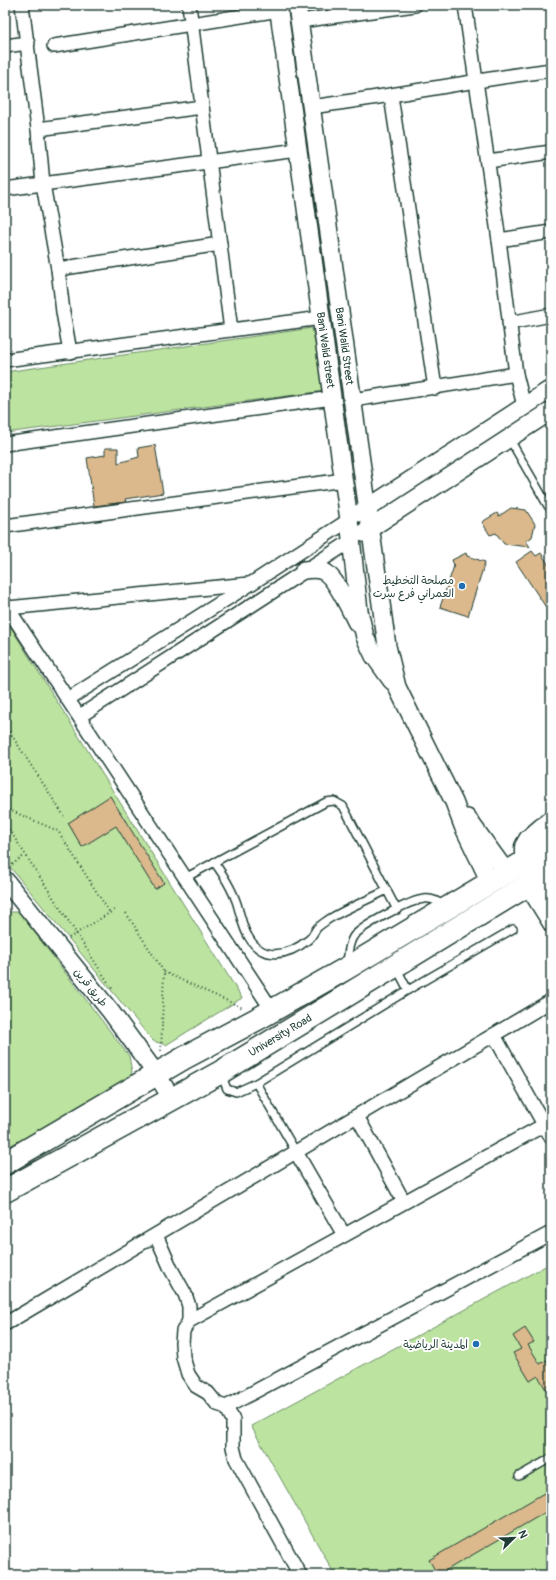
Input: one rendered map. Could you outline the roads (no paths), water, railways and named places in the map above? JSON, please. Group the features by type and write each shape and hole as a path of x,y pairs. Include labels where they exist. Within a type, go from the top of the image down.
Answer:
{"highway":[{"path":"516,875 530,840 551,822"},
{"path":"516,875 551,846"},
{"name":"University Road","path":"5,1163 267,1014 447,909 516,875 551,871"},
{"path":"516,875 539,892 551,895"},
{"name":"University Road","path":"5,1191 220,1072 395,965 516,875"}],"street":[{"path":"22,5 28,43 44,184 70,352"},
{"path":"189,5 231,330"},
{"path":"298,13 415,5"},
{"path":"464,5 488,161 516,374 524,406"},
{"path":"54,46 191,24 278,8"},
{"name":"Bani Walid street","path":"278,8 344,480 359,611 365,637 374,656 384,672 397,687"},
{"name":"Bani Walid Street","path":"298,13 387,646 397,687"},
{"path":"5,46 28,43"},
{"path":"311,107 392,96 476,80 551,70"},
{"path":"392,96 436,388"},
{"path":"38,129 202,107"},
{"path":"5,189 298,150"},
{"path":"488,161 551,152"},
{"path":"499,240 551,232"},
{"path":"58,269 220,244"},
{"path":"509,323 551,315"},
{"path":"5,360 321,318"},
{"path":"353,400 436,388 516,374"},
{"path":"68,699 252,583 551,389"},
{"path":"5,444 332,398"},
{"path":"80,716 551,411"},
{"path":"5,526 344,480"},
{"path":"304,570 315,569 324,571 332,578 365,637"},
{"path":"252,583 6,606 80,716 185,878 267,1014"},
{"path":"397,687 454,802 516,875 551,926"},
{"name":"طريق قرين","path":"6,880 161,1073 172,1099"},
{"path":"5,1324 551,1002"},
{"path":"494,1035 551,1137"},
{"path":"357,1116 404,1202"},
{"path":"300,1575 236,1458 232,1447 233,1420 226,1407 217,1404 208,1393 196,1386 188,1374 183,1357 183,1331 189,1321 544,1125"},
{"path":"296,1152 344,1235"},
{"path":"226,1407 551,1233"},
{"path":"156,1235 171,1269 185,1294 189,1306 189,1321"}],"lane":[{"path":"509,438 548,506"},
{"path":"185,878 326,802 334,801 343,806 397,910"},
{"path":"214,862 224,876 235,898 240,911 241,923 248,938 257,949 268,953 285,953 298,947 310,938 318,927 330,919 387,890"},
{"path":"347,968 348,947 357,933 366,926 412,902 426,899 439,901 447,909"},
{"path":"220,1072 227,1089 232,1091 236,1092 256,1083 408,990 513,929"},
{"path":"395,965 408,990"},
{"path":"256,1083 296,1152"},
{"path":"519,1476 551,1458"}],"place":[{"name":"مصلحة التخطيط العمراني فرع سرت","path":"462,586"},
{"name":"المدينة الرياضية","path":"476,1344"}]}
